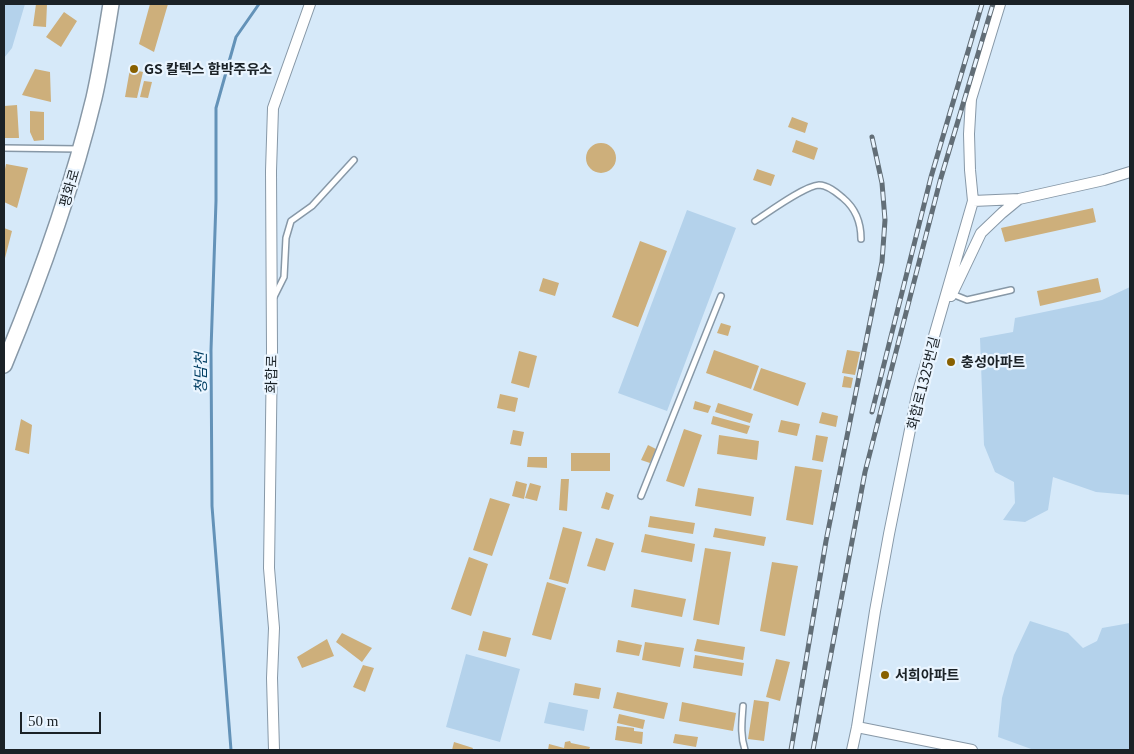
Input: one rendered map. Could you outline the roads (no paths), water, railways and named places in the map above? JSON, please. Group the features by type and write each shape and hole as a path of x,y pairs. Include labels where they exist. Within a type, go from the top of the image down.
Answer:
{"main road":[{"name":"평화로","path":"4,365 56,231 94,96 111,4"}],"street":[{"name":"화합로","path":"274,750 272,678 274,628 269,568 273,108 310,4"},
{"path":"1000,4 971,99 969,134 973,201 1019,200 1130,172"},
{"path":"938,324 981,233 1019,200"},
{"name":"화합로1325번길","path":"852,750 875,611 917,395 973,201"},
{"path":"857,726 972,750"}],"lane":[{"path":"4,148 80,149"},
{"path":"272,302 284,277 286,238 291,220 312,206 354,160"},
{"path":"755,221 800,192 819,186 830,188 849,203 860,224 861,239"},
{"path":"952,294 967,300 1011,290"},
{"path":"641,496 721,296"},
{"path":"743,706 741,728 745,750"}],"waterway":[{"name":"청담천","path":"231,750 212,506 211,350 216,201 216,108 236,37 259,4"}],"railway":[{"path":"872,412 931,177 982,4"},
{"path":"813,750 865,472 940,181 993,4"},
{"path":"791,750 826,541 882,262 885,220 882,183 872,137"}],"place":[{"name":"GS 칼텍스 함박주유소","path":"134,69"},
{"name":"충성아파트","path":"951,362"},
{"name":"서희아파트","path":"885,675"}]}
